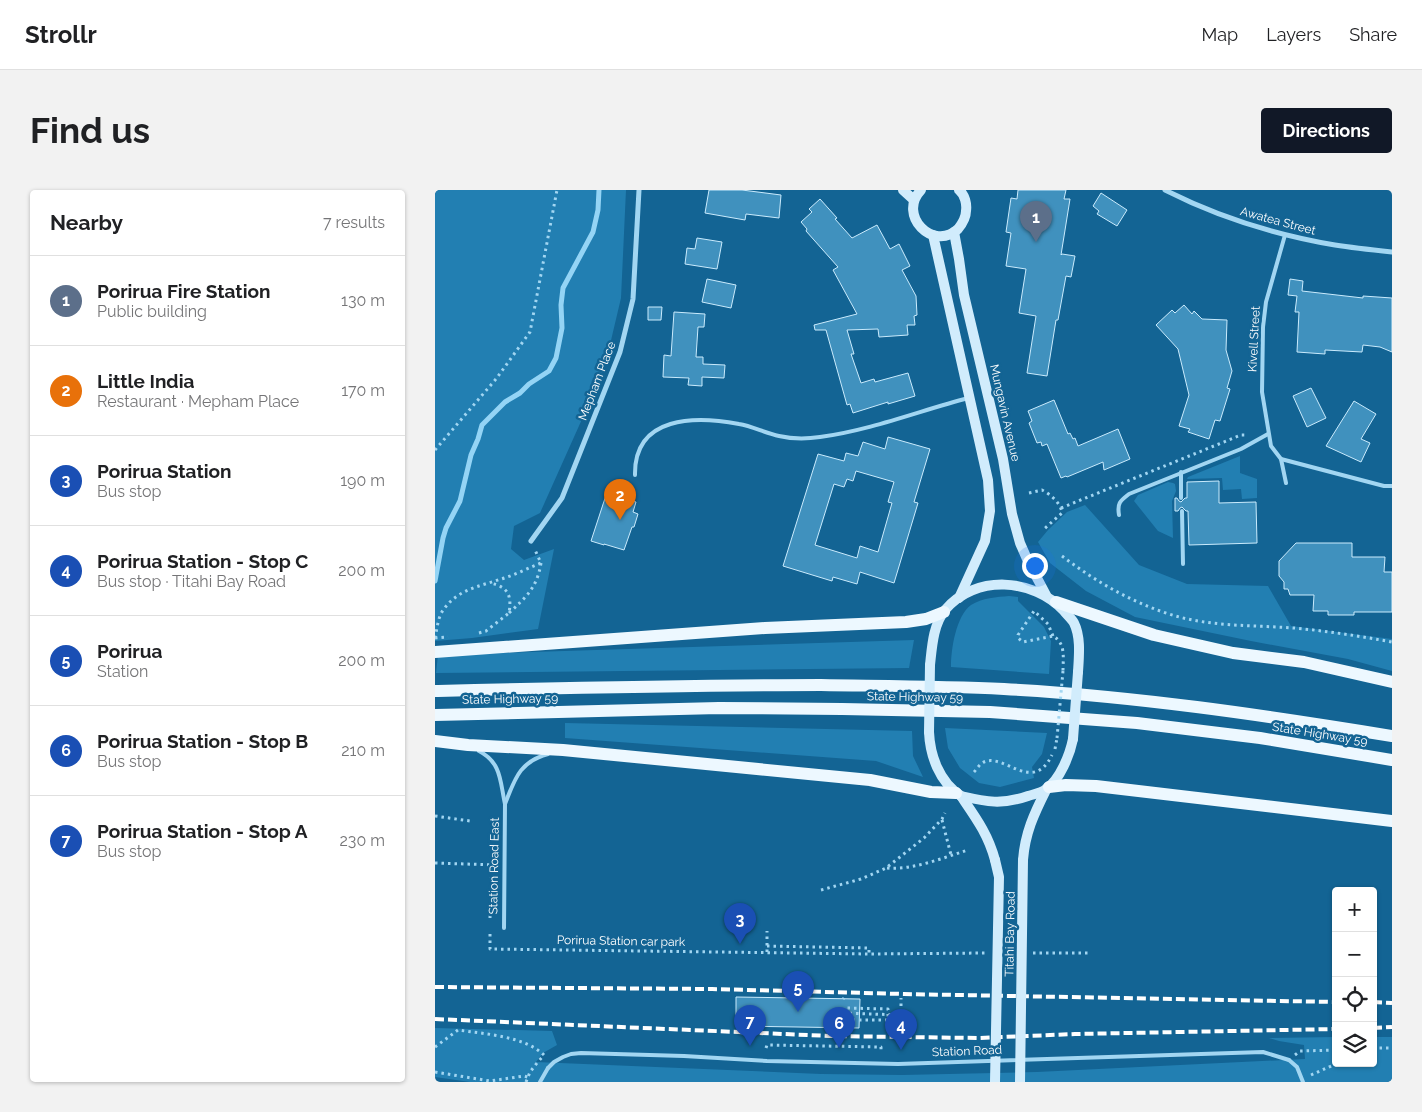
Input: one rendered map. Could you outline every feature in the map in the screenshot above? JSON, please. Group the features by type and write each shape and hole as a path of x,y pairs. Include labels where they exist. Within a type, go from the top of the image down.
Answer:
{"main road":[{"path":"903,190 914,200"},
{"path":"921,190 914,200 913,214 920,227 926,232 940,236 954,232 960,227 967,205 962,191"},
{"name":"Mungavin Avenue","path":"954,232 963,295 1001,450 1013,514 1021,543 1027,559 1051,599 1073,622 1079,646 1078,672"},
{"path":"933,235 988,480 990,511 985,541 959,598"},
{"path":"440,651 765,628 906,622 926,619 944,612 959,598 975,589 988,585 1005,584 1019,586 1154,635 1233,652 1304,662 1392,682"},
{"name":"Titahi Bay Road","path":"944,612 934,635 930,665 930,745 933,757 946,781 983,828 991,843 999,877 995,1082"},
{"name":"Titahi Bay Road","path":"1021,1082 1023,860 1025,845 1029,826 1048,788 1065,764 1070,753 1073,739 1078,672"},
{"name":"State Highway 59","path":"435,691 734,685 1004,689 1105,696 1204,707 1392,736"},
{"name":"State Highway 59","path":"435,714 719,708 990,712 1137,723 1260,738 1392,760"},
{"path":"435,741 468,745 563,750 870,780 931,792 958,794 981,800 1002,802 1013,801 1048,788 1096,786 1392,821"}],"street":[{"name":"Mepham Place","path":"531,541 562,498 620,352 633,299 639,190"},
{"name":"Awatea Street","path":"1165,190 1195,205 1258,228 1335,245 1392,252"}],"lane":[{"name":"Kivell Street","path":"1281,459 1271,446 1262,392 1263,327 1266,302 1285,235"},
{"path":"635,475 635,463 638,452 647,438 658,429 674,422 691,419 708,420 740,424 778,436 819,437 863,428 970,397"},
{"path":"1119,516 1117,507 1120,501 1129,494 1241,449 1268,434"},
{"path":"1286,483 1281,459 1384,486 1392,486"},
{"path":"1181,472 1181,498"},
{"path":"1181,511 1183,564"},
{"name":"Station Road East","path":"468,745 488,756 495,764 500,775 505,804 504,928"},
{"name":"Station Road East","path":"505,804 519,772 528,763 538,757 563,750"},
{"name":"Station Road","path":"538,1081 553,1062 571,1054 581,1053 767,1061 898,1064 1263,1052 1289,1060 1297,1067 1303,1082"}],"path":[{"path":"435,450 496,379 530,332 557,190"},
{"path":"1061,508 1241,435 1268,434"},
{"path":"1029,493 1042,490 1049,494 1061,508 1062,513 1044,529"},
{"path":"478,633 486,631 509,613 528,595 539,577 541,563 531,541"},
{"path":"1062,556 1089,576 1128,598 1169,614 1203,622 1295,628 1392,642"},
{"path":"455,637 435,639 439,619 444,608 470,588 503,579 541,563"},
{"path":"489,583 501,585 507,592 511,601 509,613"},
{"path":"974,772 981,764 989,761 1028,772 1039,771 1051,759 1057,738 1063,671 1063,648 1059,640 1053,636 1048,624 1034,611 1018,635 1018,638 1023,642 1053,636"},
{"path":"821,890 861,879 887,868 918,844 942,819 945,813"},
{"path":"435,816 469,821"},
{"path":"942,819 951,855"},
{"path":"887,868 898,869 967,850"},
{"path":"435,863 491,864 491,878"},
{"path":"490,918 491,894"},
{"path":"767,931 767,952 869,954 994,953"},
{"name":"Porirua Station car park","path":"490,934 490,948 767,952"},
{"path":"767,946 869,948 869,954"},
{"path":"1033,953 1090,953"},
{"path":"901,998 901,1032"},
{"path":"846,1008 888,1009 888,1020 846,1020"},
{"path":"843,1013 900,1015"},
{"path":"843,1028 843,1033"},
{"path":"435,1047 459,1030 507,1038 527,1044 544,1055"},
{"path":"766,1048 767,1045 881,1047 881,1052"},
{"path":"1377,1048 1392,1048"},
{"path":"1301,1060 1295,1055 1300,1051 1332,1050"},
{"path":"526,1082 530,1072 537,1063"},
{"path":"1306,1076 1332,1065"},
{"path":"435,1072 490,1081 524,1076 538,1081"}],"shaded area":[{"path":"435,190 626,190 621,298 604,370 540,513 514,526 511,549 524,560 554,549 538,629 435,641"},
{"path":"1240,456 1240,473 1257,479 1257,498 1242,499 1241,489 1223,490 1222,478 1187,479 1188,477"},
{"path":"1168,482 1175,484 1176,491 1172,501 1173,538 1158,531 1134,501 1138,495"},
{"path":"1085,505 1139,565 1187,584 1268,586 1291,626 1392,639 1392,671 1348,659 1135,617 1086,591 1050,563 1038,542 1067,512"},
{"path":"1009,596 1018,597 1018,601 1044,627 1051,641 1049,674 951,667 955,633 966,610 971,605 980,601"},
{"path":"914,640 909,668 436,673 438,655"},
{"path":"565,723 912,731 913,756 923,777 876,761 565,738"},
{"path":"945,728 1047,733 1042,754 1032,767 1034,778 1000,787 979,783 960,768 948,748"},
{"path":"435,1028 552,1031 557,1045 543,1053 536,1062 821,1074 902,1075 1037,1072 1305,1059 1304,1045 1269,1038 1332,1037 1332,1067 1377,1067 1377,1037 1392,1037 1392,1082 470,1082 435,1077"}],"building":[{"path":"709,190 742,190 781,195 779,218 746,214 745,220 705,213"},
{"path":"1018,190 1066,190 1064,199 1070,199 1061,255 1075,256 1071,277 1066,276 1058,320 1056,320 1047,376 1027,373 1036,316 1019,313 1026,269 1006,266 1011,233 1006,232 1011,198 1017,199"},
{"path":"1101,193 1127,210 1117,226 1097,214 1099,211 1093,206"},
{"path":"820,199 852,238 877,225 890,249 899,244 910,266 902,270 916,296 917,315 914,316 915,325 907,325 908,335 879,337 878,329 847,330 854,354 851,354 861,383 874,379 875,382 908,373 915,396 853,413 850,404 847,405 826,330 815,330 814,325 857,314 833,270 838,267 806,231 807,229 801,222 812,212 809,209"},
{"path":"697,238 722,242 717,269 685,264 687,248 695,249"},
{"path":"707,279 736,285 731,308 702,302"},
{"path":"1290,279 1303,281 1302,291 1363,298 1363,296 1392,298 1392,352 1380,347 1363,345 1362,352 1325,350 1325,354 1297,352 1299,312 1295,312 1297,296 1288,295"},
{"path":"1184,305 1192,314 1194,311 1202,319 1227,320 1226,350 1232,371 1227,388 1230,389 1220,421 1215,420 1209,439 1188,432 1190,429 1179,426 1189,395 1178,349 1156,325 1172,310 1175,313"},
{"path":"648,307 662,307 661,320 648,320"},
{"path":"674,312 705,314 704,327 698,327 696,357 703,357 703,364 725,365 724,378 702,377 702,386 688,385 689,378 663,377 664,355 671,356"},
{"path":"1311,388 1326,418 1307,427 1293,396"},
{"path":"1054,400 1068,434 1070,433 1073,439 1075,438 1078,446 1118,429 1130,459 1104,470 1103,462 1061,478 1047,444 1042,446 1041,442 1037,443 1029,423 1032,421 1028,411"},
{"path":"1354,401 1376,414 1361,439 1370,443 1361,462 1326,446"},
{"path":"888,437 930,449 914,502 918,503 894,583 860,572 857,584 833,577 832,581 783,566 818,454 844,461 846,453 858,456 863,442 885,449","holes":["856,471 894,482 888,502 892,503 878,552 860,546 857,558 815,545 834,484 844,487 847,479 853,481"]},
{"path":"1219,481 1219,503 1256,502 1257,543 1189,545 1188,511 1182,507 1175,511 1175,498 1181,502 1187,498 1187,482"},
{"path":"609,486 634,494 632,501 636,502 633,512 638,514 624,550 591,541"},
{"path":"1296,543 1352,543 1352,557 1385,557 1384,572 1392,572 1392,612 1354,612 1354,615 1328,615 1328,611 1313,611 1314,595 1290,595 1288,589 1284,589 1284,582 1279,576 1279,561"},
{"path":"736,997 860,999 859,1028 736,1026"}],"waterway":[{"path":"435,581 446,528 460,501 471,455 482,425 505,402 549,371 556,358 562,328 561,305 563,288 593,232 598,210 599,190"}],"railway":[{"path":"435,987 712,989 1332,1002"},
{"path":"1377,1002 1392,1003"},
{"path":"435,1019 830,1036 978,1038 1075,1034 1332,1029"},
{"path":"1377,1028 1392,1027"}],"place":[{"name":"Porirua Fire Station","path":"1036,242"},
{"name":"Little India","path":"620,520"},
{"name":"Porirua Station","path":"740,944"},
{"name":"Porirua","path":"798,1012"},
{"name":"Porirua Station - Stop A","path":"750,1046"},
{"name":"Porirua Station - Stop B","path":"839,1048"},
{"name":"Porirua Station - Stop C","path":"901,1050"}]}
